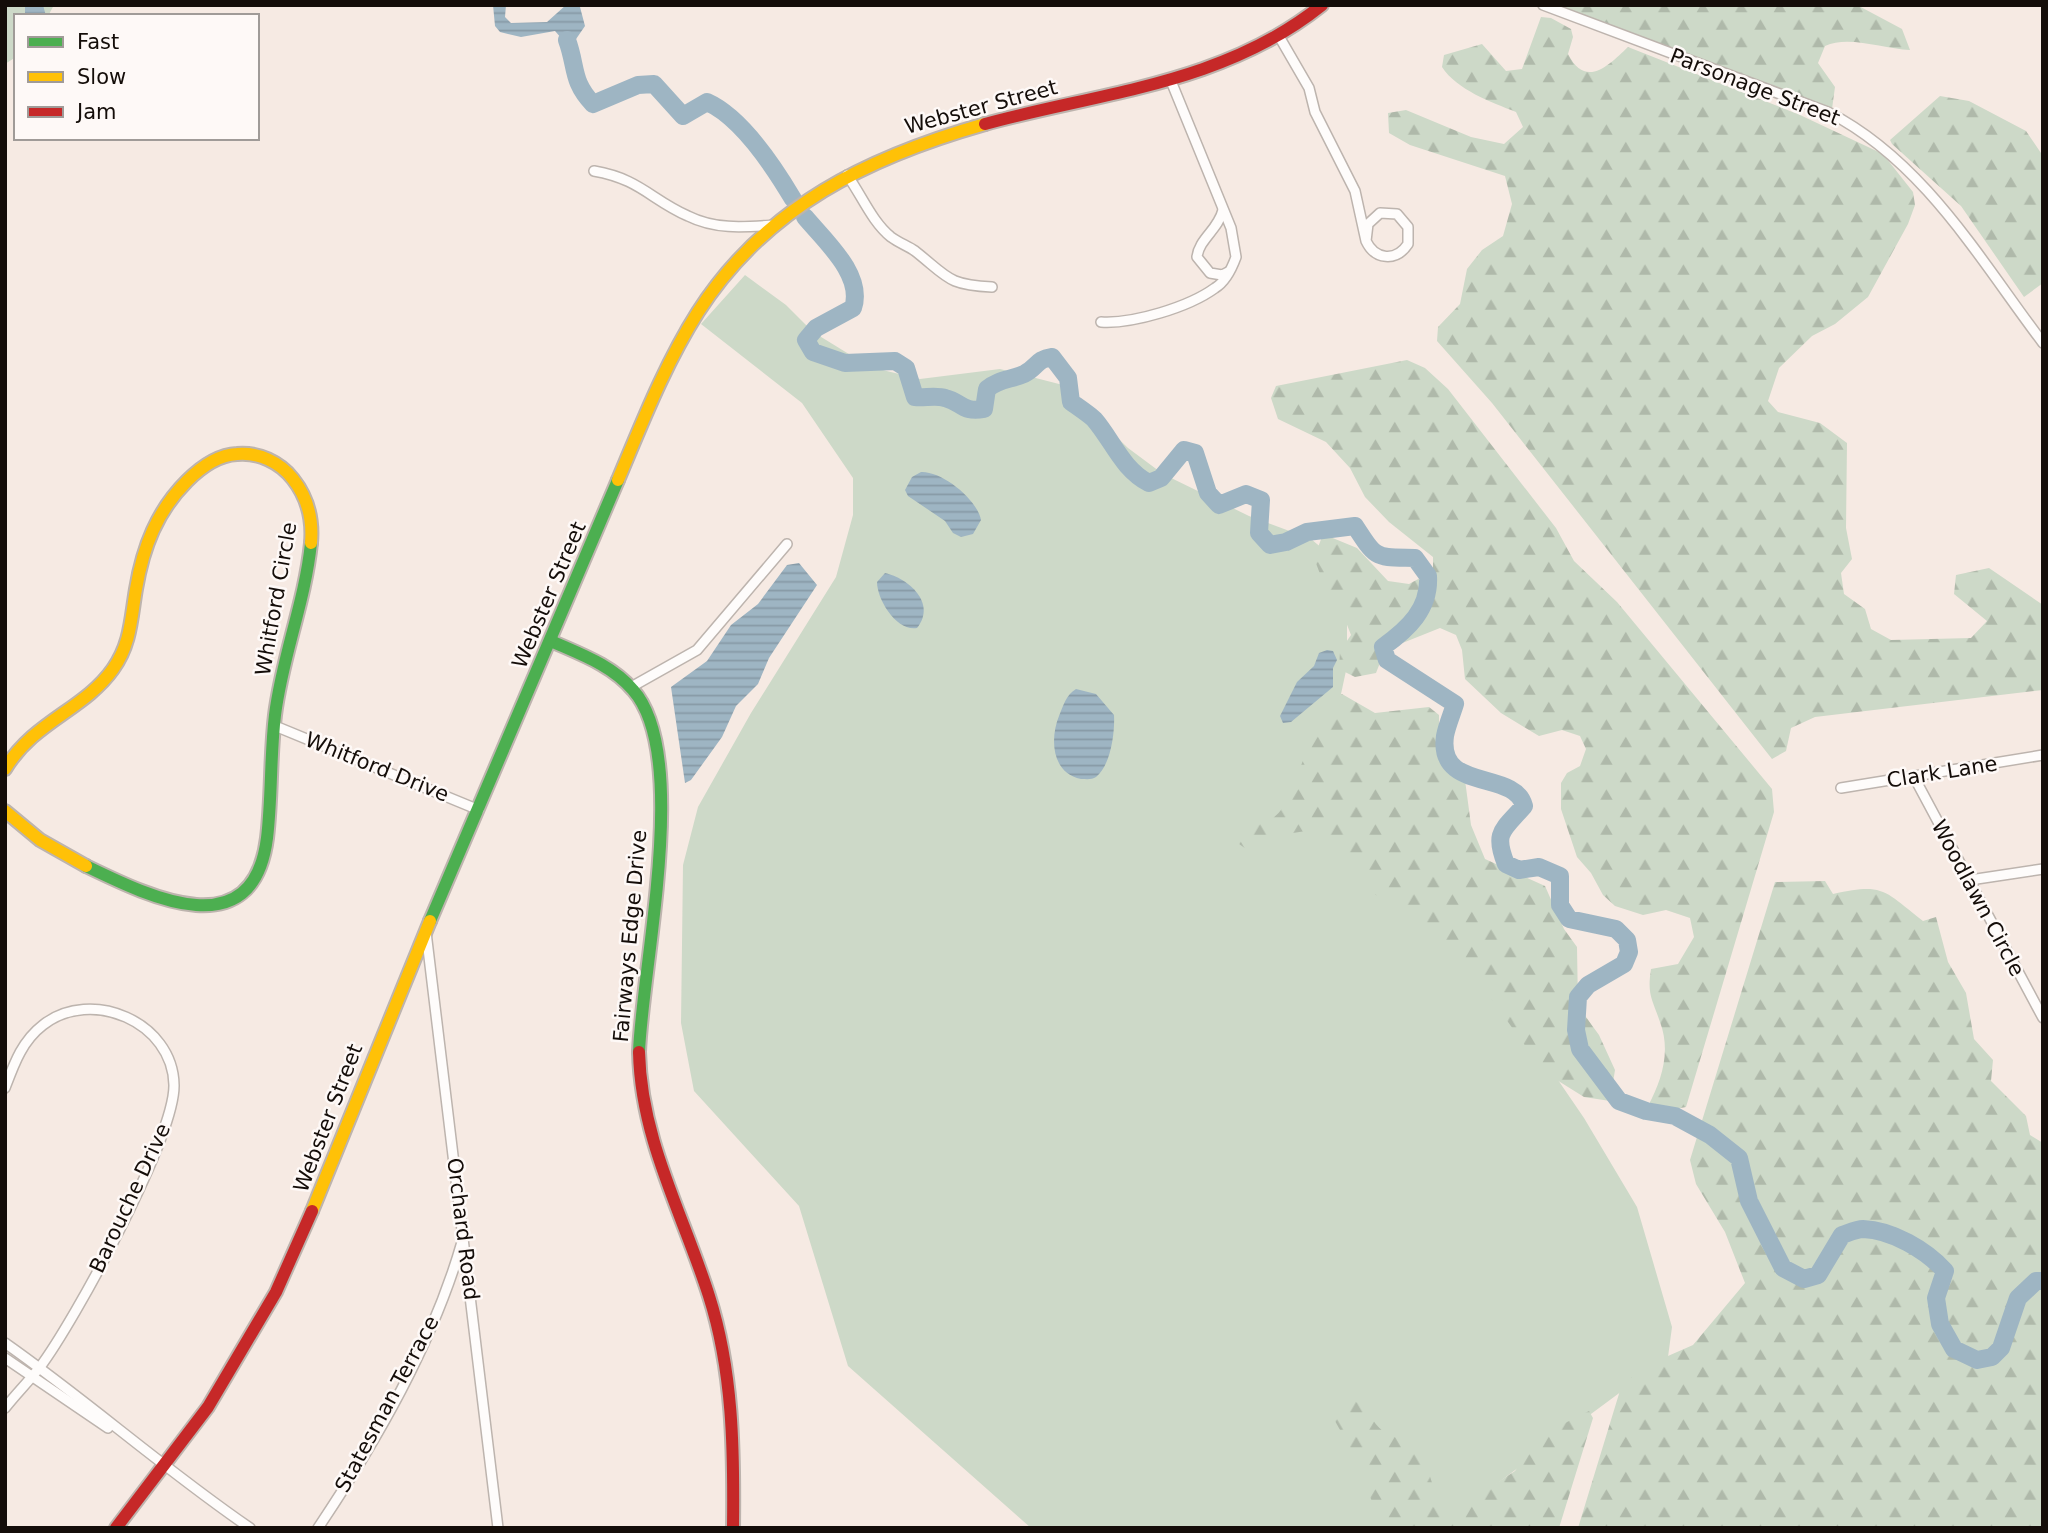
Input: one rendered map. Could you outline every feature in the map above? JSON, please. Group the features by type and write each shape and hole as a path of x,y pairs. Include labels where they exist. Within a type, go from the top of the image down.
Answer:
{"street":[{"name":"Webster Street","path":"116,1528 208,1407 245,1347 299,1243 426,930 649,408 683,338 727,274 775,225 807,199 889,152 947,132 1171,80 1218,66 1280,37 1322,5"},
{"name":"Parsonage Street","path":"1543,5 1829,112 1855,126 1892,155 1958,227 2043,343"},
{"path":"1280,37 1309,88 1315,112 1355,191 1366,241 1377,254 1395,256 1408,244 1408,227 1397,214 1380,213 1368,224 1366,241"},
{"path":"1101,322 1138,320 1215,289 1228,272 1237,250 1171,80"},
{"path":"594,171 627,178 670,207 708,223 731,227 775,225"},
{"path":"847,175 876,220 891,237 913,250 942,276 958,284 992,286"},
{"path":"1223,209 1216,228 1200,245 1198,257 1210,273 1222,275 1228,272"},
{"name":"Whitford Circle","path":"5,769 19,744 90,690 122,657 150,531 184,484 199,470 227,455 250,455 283,467 302,488 311,520 307,558 282,667 263,859 247,889 226,903 202,907 169,899 54,850 27,834 5,811"},
{"path":"633,686 697,650 787,544"},
{"name":"Fairways Edge Drive","path":"551,641 610,669 633,686 652,721 660,805 656,895 639,1036 643,1101 662,1180 700,1268 722,1345 731,1422 733,1528"},
{"name":"Whitford Drive","path":"275,726 479,810"},
{"name":"Clark Lane","path":"1841,788 2043,755"},
{"name":"Woodlawn Circle","path":"1914,777 2043,1018"},
{"path":"1970,880 2043,869"},
{"name":"Orchard Road","path":"426,930 498,1528"},
{"name":"Barouche Drive","path":"5,1088 22,1049 34,1033 62,1014 83,1010 114,1012 139,1023 163,1050 174,1084 163,1130 100,1265 40,1367 5,1408"},
{"name":"Statesman Terrace","path":"318,1528 369,1447 424,1341 463,1236"},
{"path":"5,1343 40,1367 128,1440"},
{"path":"5,1357 128,1440 250,1528"}],"green space":[{"path":"5,5 54,5 49,14 14,14 14,58 5,64"},
{"path":"1558,5 1857,5 1902,29 1910,50 1855,42 1825,46 1818,63 1835,87 1832,109"},
{"path":"1541,17 1551,18 1571,29 1573,37 1568,54 1582,70 1590,72 1606,66 1628,47 1800,115 1883,154 1913,192 1915,205 1908,224 1868,297 1835,324 1812,336 1779,368 1768,401 1778,412 1820,423 1847,443 1846,528 1852,559 1841,573 1844,594 1865,609 1871,629 1891,640 1971,638 1987,621 1954,594 1956,575 1989,568 2043,605 2043,690 1815,717 1791,728 1786,751 1772,759 1492,403 1437,341 1438,327 1460,304 1467,269 1482,250 1503,236 1512,204 1505,176 1410,145 1389,133 1388,113 1406,110 1471,137 1504,144 1523,127 1516,112 1475,94 1456,82 1442,67 1444,55 1482,44 1506,71 1522,69"},
{"path":"1940,96 1969,101 2026,131 2043,156 2043,283 2024,297 1961,206 1890,140"},
{"path":"745,275 786,305 813,332 870,367 920,379 1000,369 1063,385 1128,448 1163,474 1249,516 1311,539 1329,554 1347,595 1347,666 1335,722 1467,947 1584,1118 1637,1207 1672,1327 1668,1357 1437,1528 1031,1528 848,1366 799,1206 694,1091 681,1023 683,865 698,807 751,713 836,577 853,515 853,478 802,403 701,324"},
{"path":"1407,360 1425,368 1448,389 1556,528 1574,561 1617,602 1772,789 1774,812 1686,1107 1666,1111 1648,1106 1661,1076 1665,1054 1663,1033 1650,985 1651,969 1678,964 1694,937 1690,918 1666,910 1643,915 1615,906 1603,895 1591,873 1577,857 1561,809 1561,783 1567,773 1580,766 1586,749 1580,736 1562,730 1539,736 1501,713 1465,679 1462,650 1456,635 1440,628 1385,650 1376,673 1355,677 1339,669 1340,651 1351,635 1342,612 1328,595 1314,558 1323,534 1357,548 1388,581 1409,584 1433,571 1433,557 1389,522 1365,497 1350,468 1326,442 1278,419 1271,398 1276,386"},
{"path":"1342,694 1375,713 1429,707 1439,715 1439,747 1465,780 1471,825 1485,859 1545,886 1564,929 1577,947 1578,1006 1599,1035 1615,1070 1610,1101 1584,1097 1544,1072 1462,958 1407,913 1374,894 1335,850 1306,831 1273,836 1249,851 1232,839 1228,824 1248,826 1263,823 1275,817 1283,807 1328,710 1333,701"},
{"path":"1825,881 1833,894 1863,889 1882,892 1923,921 1936,917 1948,962 1966,993 1974,1039 1993,1060 1991,1081 2026,1116 2030,1135 2043,1143 2043,1528 1578,1528 1622,1384 1652,1363 1693,1345 1745,1283 1725,1232 1696,1184 1690,1160 1775,882"},
{"path":"1348,1396 1365,1410 1381,1429 1400,1438 1415,1441 1426,1461 1438,1494 1457,1509 1515,1471 1531,1448 1559,1426 1589,1411 1593,1418 1559,1528 1383,1528 1349,1446 1335,1421 1338,1403"}],"water":[{"path":"25,5 43,5 45,14 25,14"},
{"path":"493,5 506,5 505,17 511,23 547,22 566,5 580,7 585,26 574,42 574,63 564,57 562,39 555,31 521,37 500,32 495,26"},
{"path":"921,472 939,476 966,495 981,520 973,534 961,537 953,533 945,521 908,496 905,490 912,477"},
{"path":"799,563 817,585 769,658 758,684 736,706 722,737 691,780 685,783 671,687 707,661 731,625 758,604 787,565"},
{"path":"885,573 911,586 922,601 924,610 917,628 902,625 884,606 877,582"},
{"path":"1333,651 1337,660 1333,668 1333,687 1291,722 1283,723 1280,716 1297,682 1314,666 1319,653"},
{"path":"1076,689 1096,694 1114,715 1109,757 1101,772 1091,779 1071,775 1064,770 1055,754 1056,725 1065,701"}],"waterway":[{"path":"567,40 578,81 593,104 638,85 654,84 683,116 707,102 720,109 744,131 793,199"},
{"path":"805,217 841,259 853,283 855,296 853,308 816,328 806,340 813,352 845,363 895,361 906,368 915,397 942,397 977,410 984,409 987,389 991,386 1024,374 1043,360 1052,357 1068,378 1071,402 1094,419 1125,462 1149,483 1161,478 1184,450 1195,453 1208,493 1219,505 1246,494 1261,500 1259,533 1270,545 1286,542 1307,532 1355,526 1378,554 1415,558 1428,576 1428,588 1416,617 1383,647 1387,660 1455,704 1445,736 1446,754 1453,766 1464,773 1507,787 1518,795 1524,806 1506,826 1500,838 1506,864 1519,870 1539,867 1560,876 1560,905 1569,919 1616,929 1627,940 1629,952 1624,964 1588,985 1578,997 1576,1030 1580,1049 1619,1101 1646,1111 1675,1116 1710,1135 1739,1158 1749,1201 1783,1268 1804,1279 1818,1275 1842,1235 1855,1230 1874,1230 1897,1237 1928,1256 1945,1271 1936,1298 1940,1324 1954,1349 1977,1360 1992,1357 2001,1348 2018,1298 2036,1281 2043,1281"}],"traffic: fast":[{"path":"430,921 618,480"},
{"path":"86,866 139,890 168,900 195,905 220,903 242,893 258,872 267,838 273,730 278,693 304,587 311,543"},
{"path":"551,641 595,661 625,681 650,721 659,762 659,863 639,1052"}],"traffic: slow":[{"path":"618,480 655,394 686,332 725,275 755,243 788,215 861,170 901,152 985,124"},
{"path":"5,769 30,739 88,695 119,660 127,640 139,574 153,530 176,493 204,467 216,459 245,454 275,463 293,479 306,502 311,543"},
{"path":"5,811 40,840 86,866"},
{"path":"312,1211 430,921"}],"traffic: jam":[{"path":"985,124 1161,82 1203,69 1284,31 1322,5"},
{"path":"639,1052 647,1116 655,1146 709,1296 723,1353 732,1440 733,1528"},
{"path":"116,1528 208,1407 276,1292 312,1211"}]}
